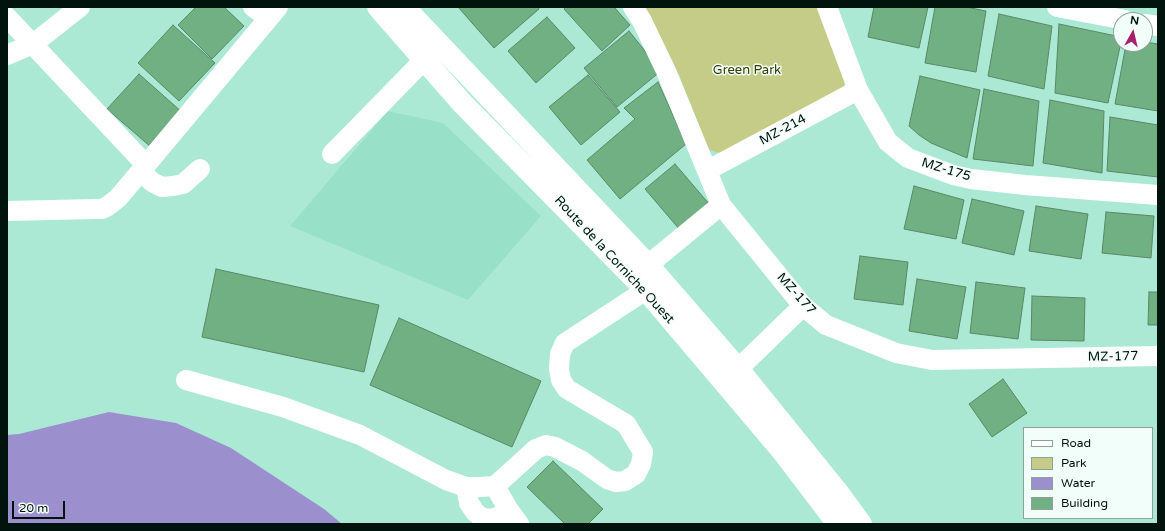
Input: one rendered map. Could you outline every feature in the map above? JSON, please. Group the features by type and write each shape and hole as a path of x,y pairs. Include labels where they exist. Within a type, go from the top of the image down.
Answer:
{"highway":[{"name":"Route de la Corniche Ouest","path":"378,7 462,103 646,290 784,453 838,524"},
{"name":"Route de la Corniche Ouest","path":"404,7 648,265 738,369 839,494 861,524"}],"street":[{"path":"7,55 33,44 80,7"},
{"name":"MZ-177","path":"633,7 642,21 666,71 708,170 721,205 803,306 826,325 896,353 932,360 948,361 1158,356"},
{"name":"MZ-175","path":"826,7 858,90 888,142 908,158 953,175 971,179 1025,185 1158,195"},
{"path":"1057,7 1113,18"},
{"path":"7,211 102,209 108,206 118,198 144,168 266,11"},
{"path":"7,17 144,168 152,182 162,186 183,184 200,169"},
{"path":"332,154 425,59"},
{"name":"MZ-214","path":"708,170 858,90"},
{"path":"648,265 721,205"},
{"path":"186,380 283,407 360,435 446,480 466,487 495,486 536,449 546,445 555,447 582,462 607,479 616,482 625,481 636,474 641,464 643,452 626,424 567,389 561,380 560,354 565,343 646,290"},
{"path":"738,369 803,306"},
{"path":"495,486 514,517"},
{"path":"466,487 470,504 475,512 482,518 492,519 502,515 514,517"}],"shaded area":[{"path":"388,111 443,123 541,216 468,300 290,226"}],"green space":[{"name":"Green Park","path":"643,7 820,7 846,75 843,89 727,155 709,150 679,75"}],"water":[{"path":"109,412 176,423 231,448 324,509 342,524 7,524 7,435 19,434"}],"building":[{"path":"196,7 224,7 244,26 212,59 178,25"},
{"path":"458,7 538,7 539,9 494,48"},
{"path":"566,7 614,7 630,25 602,51 564,9"},
{"path":"874,7 928,7 919,48 868,37"},
{"path":"935,7 966,7 986,11 976,72 925,63"},
{"path":"999,14 1052,26 1044,89 988,76"},
{"path":"547,17 575,48 536,83 508,51"},
{"path":"1059,24 1113,35 1113,52 1119,52 1108,103 1055,93"},
{"path":"173,25 215,63 179,101 138,63"},
{"path":"629,31 661,71 617,107 584,68"},
{"path":"1153,43 1158,44 1158,111 1115,104 1125,52 1153,52"},
{"path":"139,74 183,113 152,148 107,109"},
{"path":"588,75 620,112 581,145 549,107"},
{"path":"920,76 980,90 967,158 931,143 909,126"},
{"path":"658,82 686,144 620,199 587,160 635,119 624,108"},
{"path":"984,89 1039,101 1033,166 973,159"},
{"path":"1050,100 1104,111 1102,173 1043,163"},
{"path":"1110,117 1158,125 1158,177 1107,171"},
{"path":"675,164 710,205 680,230 645,189"},
{"path":"914,186 964,200 956,239 904,229"},
{"path":"972,199 1024,211 1014,255 962,243"},
{"path":"1036,206 1088,214 1081,259 1029,251"},
{"path":"1106,212 1154,216 1151,258 1102,253"},
{"path":"860,256 908,262 903,305 854,299"},
{"path":"216,269 379,305 364,372 202,337"},
{"path":"917,279 966,287 957,339 909,331"},
{"path":"976,282 1025,288 1018,339 970,333"},
{"path":"1149,292 1158,292 1158,325 1148,325"},
{"path":"1032,296 1085,298 1084,341 1031,340"},
{"path":"399,318 541,381 512,447 370,385"},
{"path":"1003,379 1027,413 992,437 969,404"},
{"path":"553,461 603,509 588,524 565,524 527,487"}]}
